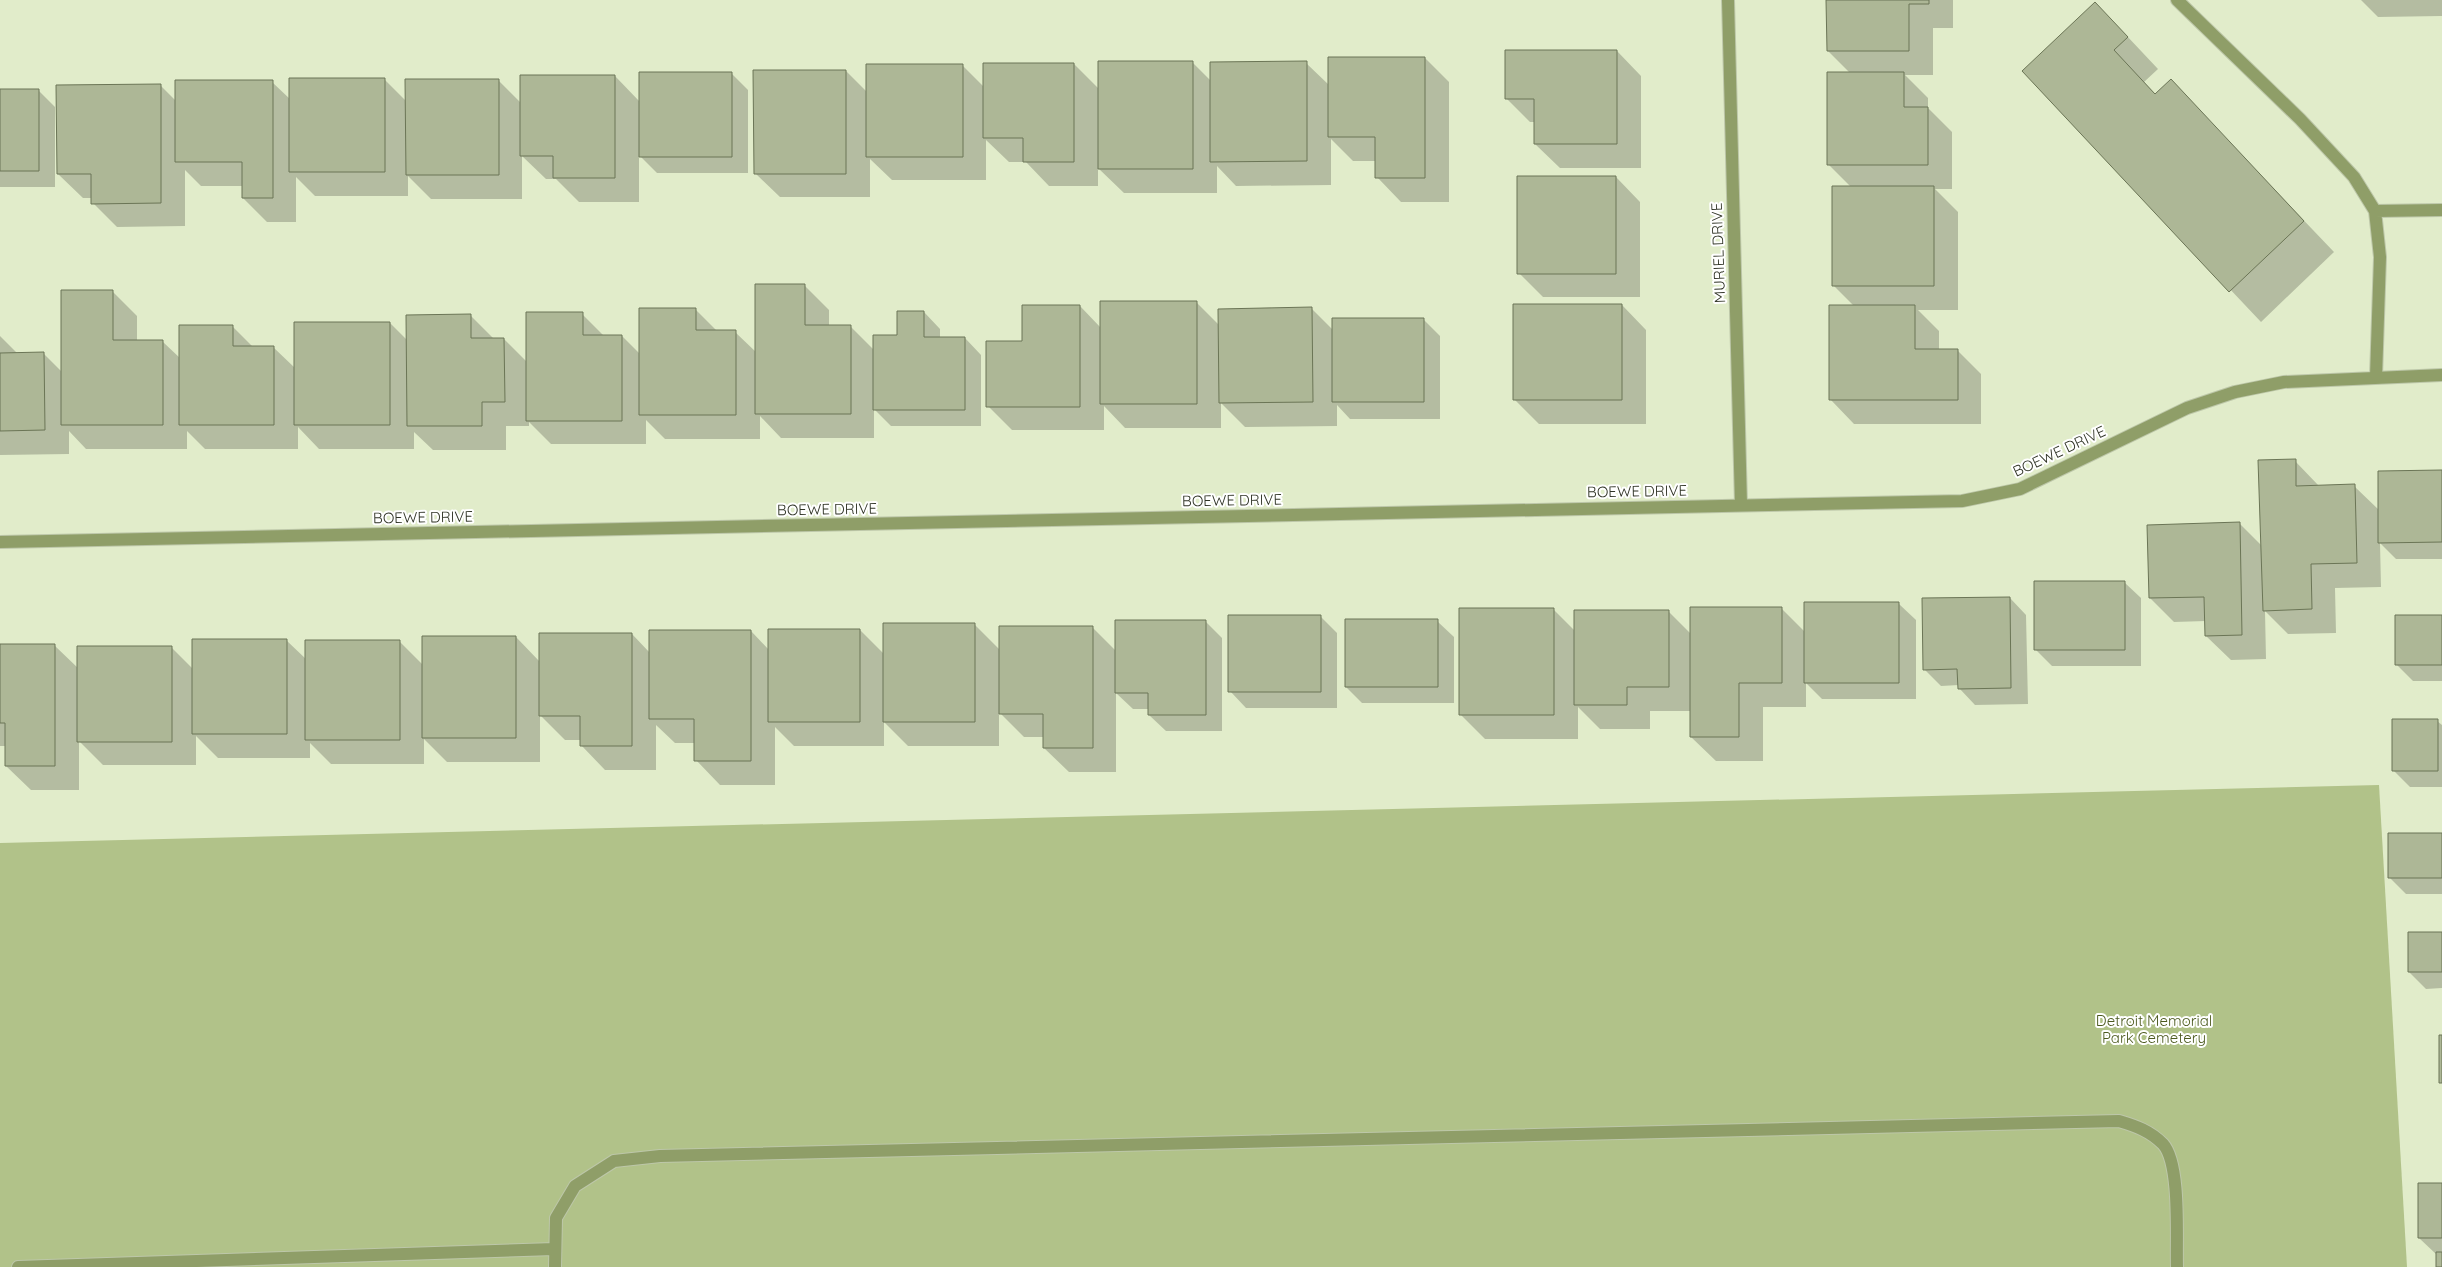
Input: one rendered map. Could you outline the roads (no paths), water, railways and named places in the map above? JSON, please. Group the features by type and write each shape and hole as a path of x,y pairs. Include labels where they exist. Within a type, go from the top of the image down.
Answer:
{"street":[{"name":"MURIEL DRIVE","path":"1728,0 1741,506"},
{"path":"2177,0 2300,119 2341,162 2354,177 2375,211 2380,257 2376,377"},
{"path":"2375,211 2442,210"},
{"name":"BOEWE DRIVE","path":"0,542 1962,501 2020,489 2187,408 2235,392 2284,382 2442,375"},
{"path":"555,1267 556,1218 575,1186 614,1161 660,1156 2119,1121 2144,1128 2165,1146 2175,1174 2177,1267"},
{"path":"18,1267 554,1249"}],"park label":[{"name":"Detroit Memorial Park Cemetery","path":"2154,1028"}]}
